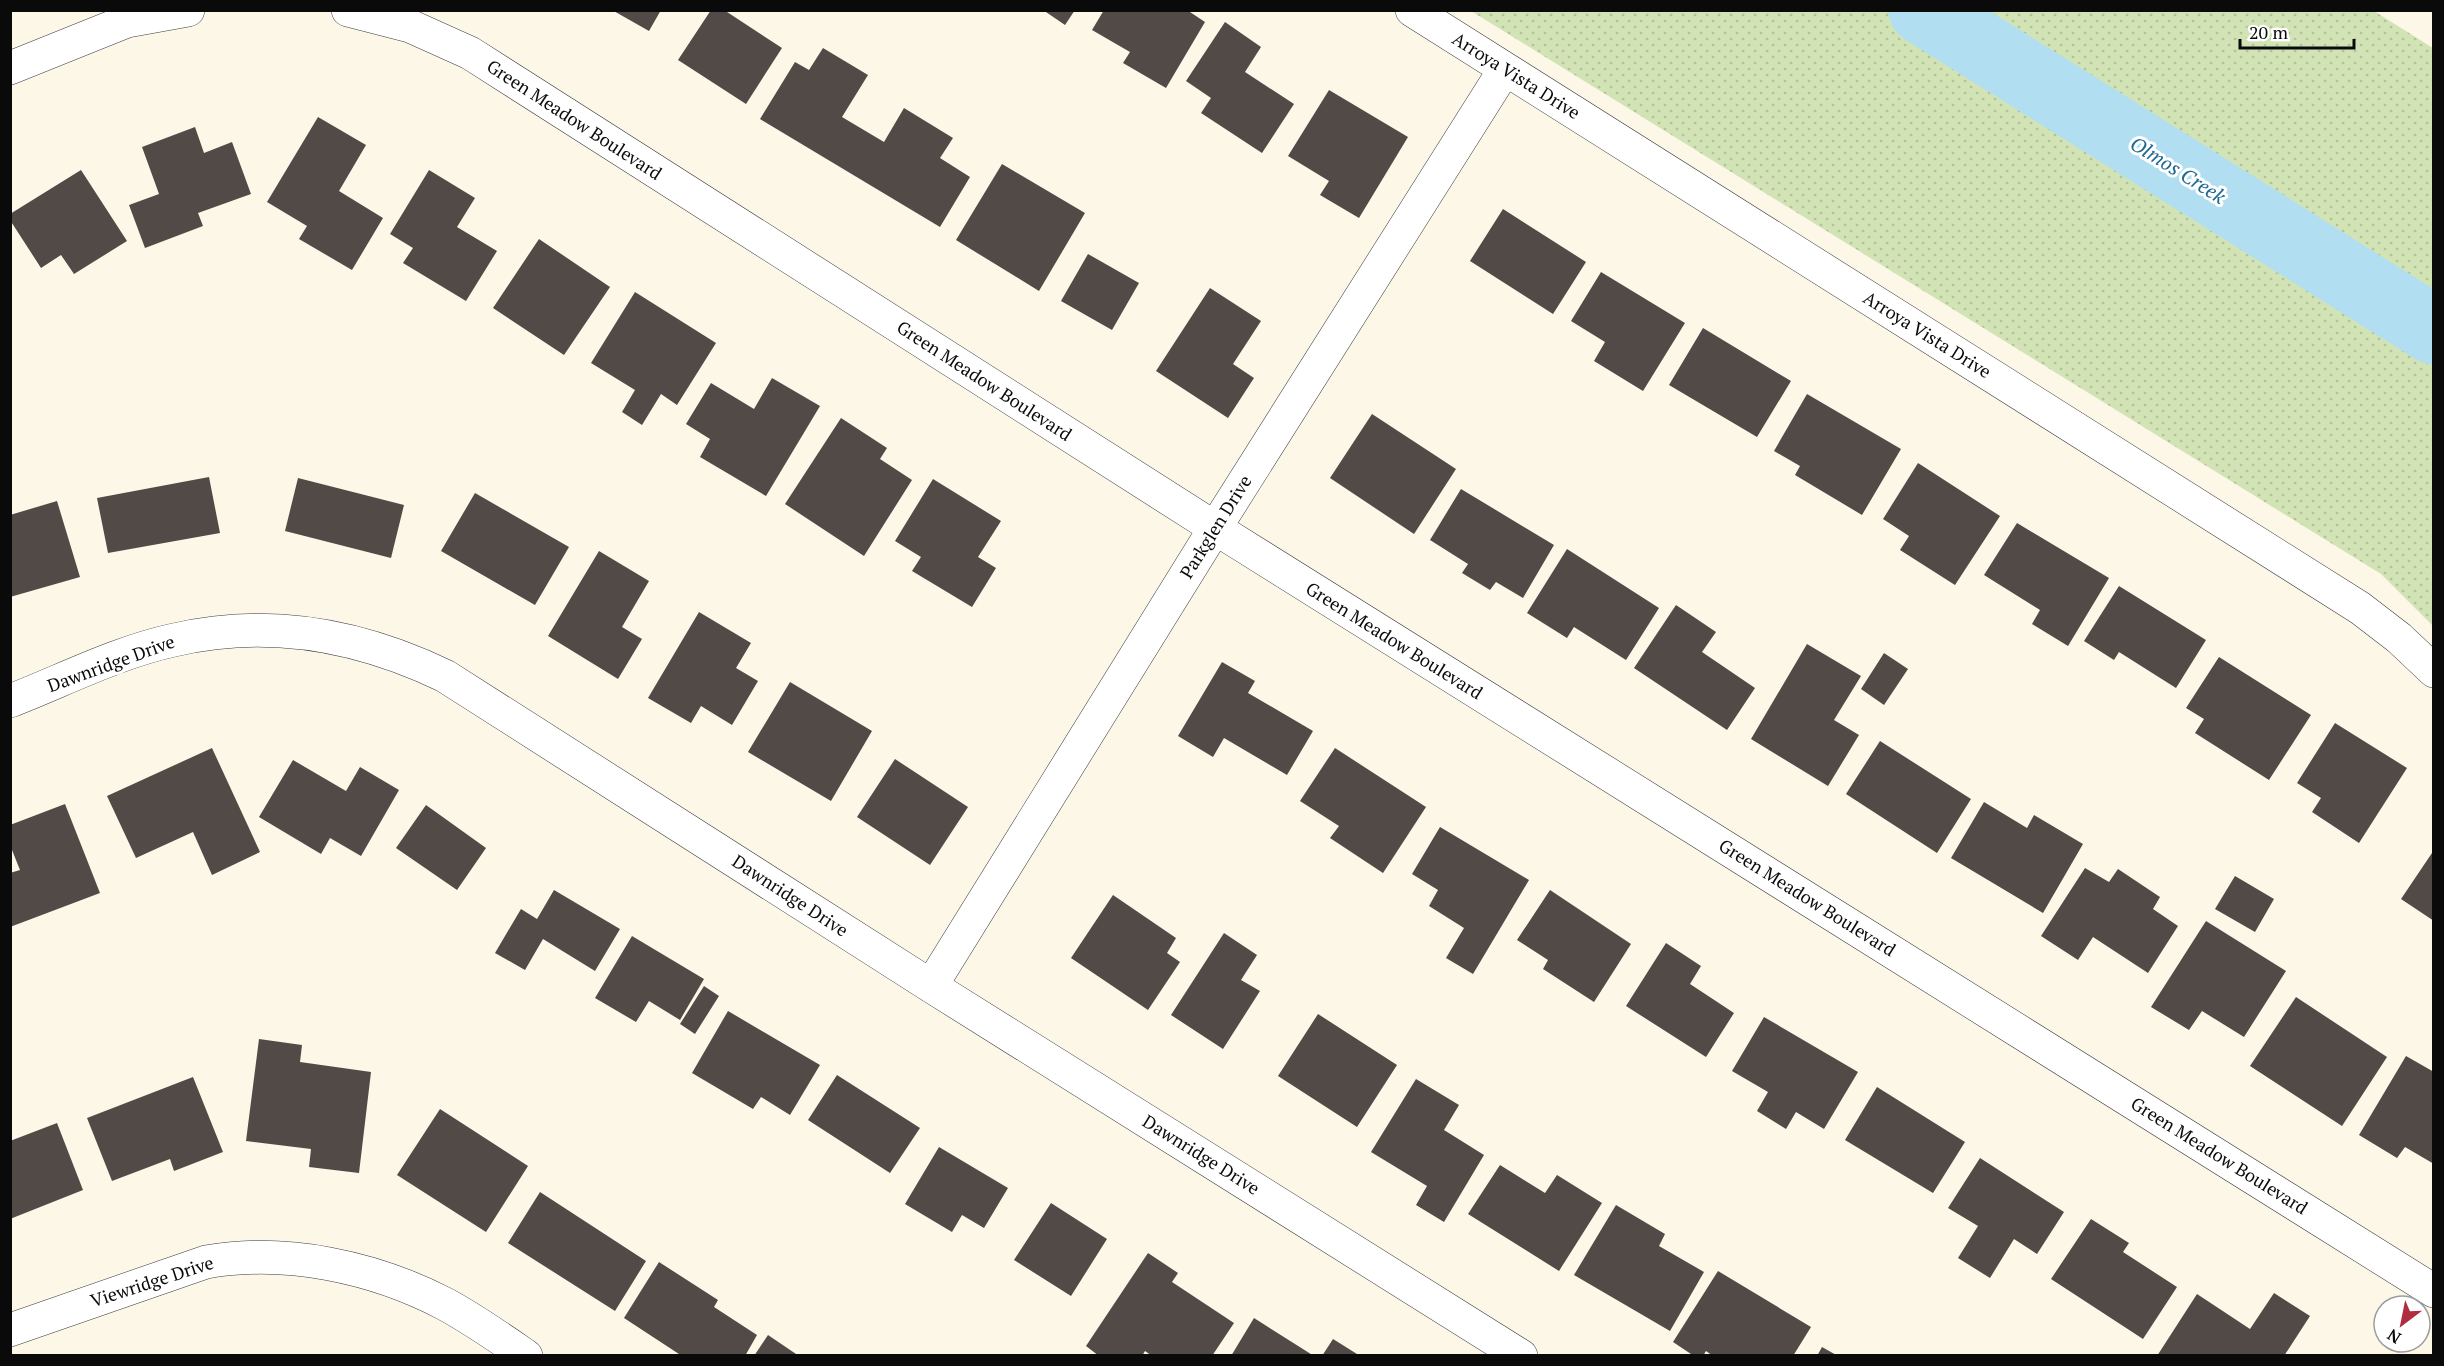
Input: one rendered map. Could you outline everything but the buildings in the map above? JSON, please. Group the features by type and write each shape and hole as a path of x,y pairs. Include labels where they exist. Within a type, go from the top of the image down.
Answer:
{"street":[{"path":"10,68 127,21 188,10"},
{"name":"Green Meadow Boulevard","path":"348,10 410,26 470,53 1215,528 2433,1291"},
{"name":"Arroya Vista Drive","path":"1412,10 2360,608 2399,638 2433,671"},
{"name":"Parkglen Drive","path":"931,986 1215,528 1505,69"},
{"name":"Dawnridge Drive","path":"10,701 136,651 174,639 253,630 293,631 371,645 409,658 445,676 931,986 1521,1356"},
{"name":"Viewridge Drive","path":"10,1330 206,1262 239,1256 277,1258 353,1269 406,1286 446,1304 526,1356"}],"green space":[{"path":"1471,11 2374,11 2433,48 2433,626 2381,574"}],"waterway":[{"name":"Olmos Creek","path":"1923,10 2434,330"}]}
